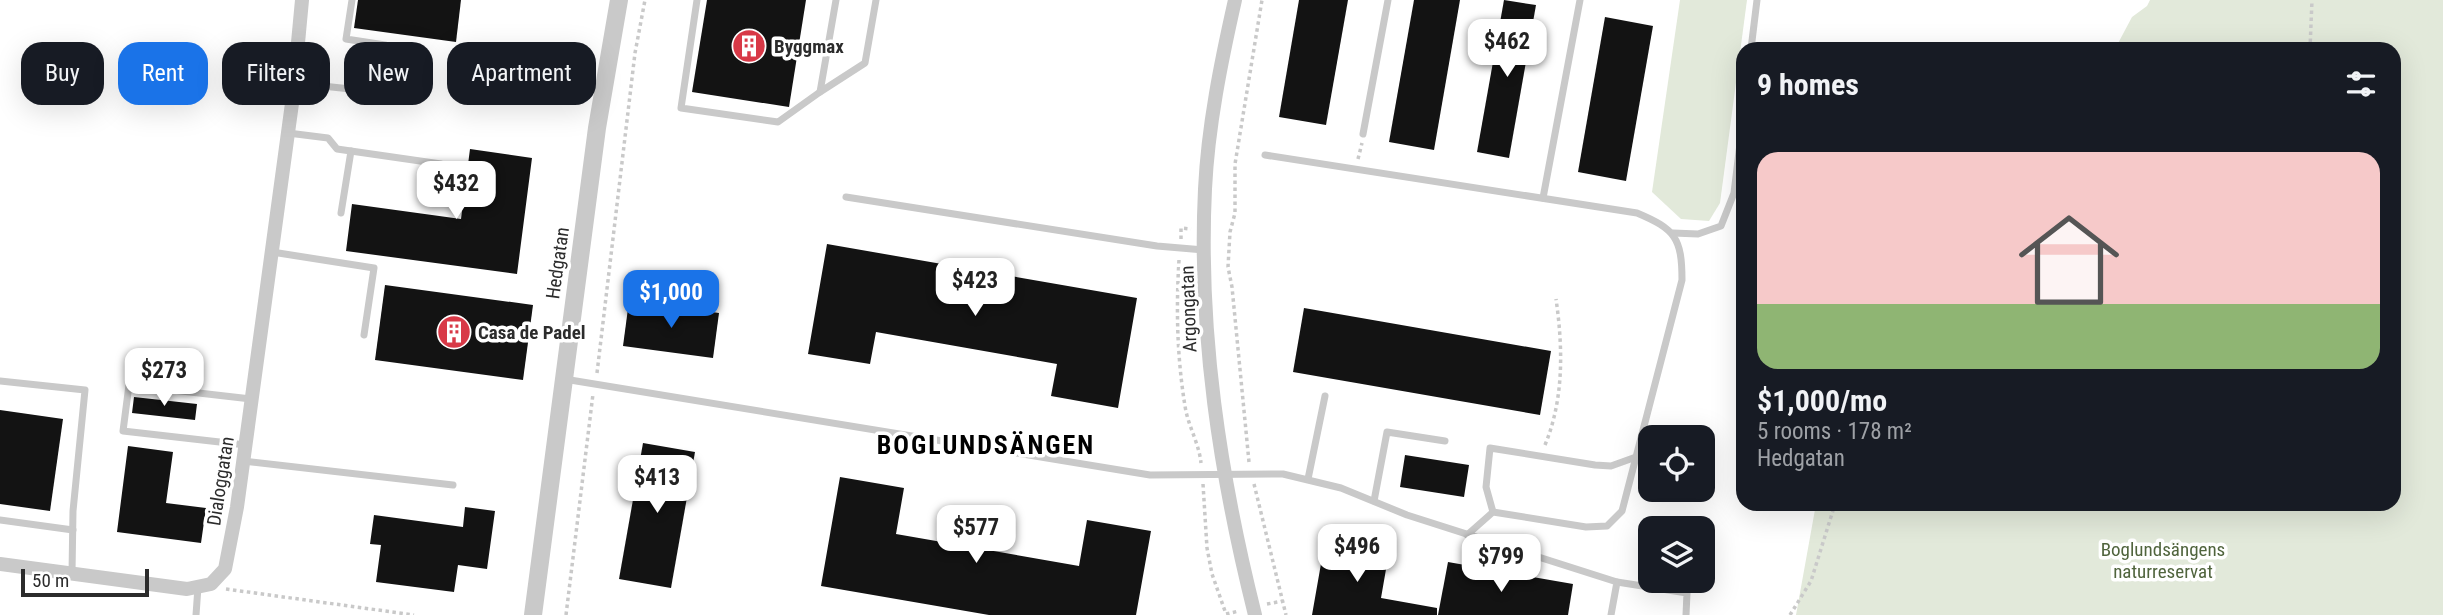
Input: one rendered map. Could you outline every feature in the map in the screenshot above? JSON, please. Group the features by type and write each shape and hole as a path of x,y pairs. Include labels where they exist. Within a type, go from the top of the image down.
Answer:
{"street":[{"name":"Dialoggatan","path":"298,42 302,0"},
{"name":"Hedgatan","path":"533,615 597,128 619,0"},
{"name":"Argongatan","path":"1235,0 1211,130 1205,188 1205,250 1211,380 1223,474 1255,615"},
{"name":"Dialoggatan","path":"198,587 211,584 225,569 246,445 291,105"},
{"path":"0,565 187,589 198,587"}],"lane":[{"path":"330,87 379,92 385,45 346,39 352,0"},
{"path":"697,0 681,108 778,122 865,63 876,0"},
{"path":"820,92 836,0"},
{"path":"1363,134 1388,0"},
{"path":"1543,198 1580,0"},
{"path":"1752,42 1757,0"},
{"path":"288,133 328,138 337,149 441,164"},
{"path":"341,214 351,151"},
{"path":"1265,155 1637,212 1658,221 1673,233 1682,253 1682,279 1622,511 1607,526 1586,527 1493,512"},
{"path":"1673,233 1698,234 1721,226 1734,193 1736,177"},
{"path":"846,197 1157,246 1205,250"},
{"path":"272,252 374,268 365,335"},
{"path":"563,379 1150,475 1283,474 1308,479 1340,488 1407,516 1617,582 1687,593 1686,615"},
{"path":"0,380 85,390 73,530 72,574"},
{"path":"246,445 123,431 129,385 252,399"},
{"path":"1308,479 1325,396"},
{"path":"1374,501 1387,432 1445,441"},
{"path":"1493,512 1486,487 1490,447 1595,465 1611,466 1636,457"},
{"path":"243,461 453,485"},
{"path":"1467,535 1493,512"},
{"path":"0,520 73,530"},
{"path":"1611,615 1617,582"},
{"path":"196,615 198,587"}],"path":[{"path":"566,615 635,53 645,0"},
{"path":"1248,454 1228,267 1230,232 1235,213 1235,164 1262,0"},
{"path":"2309,42 2312,0"},
{"path":"1356,169 1363,134"},
{"path":"1540,456 1553,424 1561,378 1556,299"},
{"path":"1258,498 1286,615"},
{"path":"1790,615 1811,581 1833,511"},
{"path":"235,592 414,615"}],"green space":[{"path":"1680,0 1747,0 1741,42 1736,42 1736,83 1720,203 1709,221 1681,219 1652,192"},
{"name":"Boglundsängens naturreservat","path":"2150,0 2443,0 2443,615 1796,615 1815,511 2401,511 2401,42 2119,42 2132,17 2147,6"}],"building":[{"path":"358,0 461,0 456,42 354,28"},
{"name":"Byggmax","path":"707,0 806,0 789,107 692,92"},
{"path":"1299,0 1348,0 1326,125 1279,117"},
{"path":"1414,0 1460,0 1434,150 1389,142"},
{"path":"1504,0 1536,5 1509,158 1477,152"},
{"path":"1605,17 1653,26 1626,181 1578,172"},
{"path":"470,149 532,158 517,274 346,251 352,204 461,219"},
{"path":"827,244 1137,298 1118,408 1051,396 1057,364 876,332 870,364 808,354"},
{"name":"Casa de Padel","path":"385,285 533,305 523,380 375,360"},
{"path":"629,301 719,313 713,358 623,346"},
{"path":"1304,308 1551,351 1540,415 1293,372"},
{"path":"134,397 197,404 195,420 132,413"},
{"path":"0,410 63,419 50,511 0,504"},
{"path":"643,443 695,452 671,588 619,579"},
{"path":"128,446 173,452 166,503 206,508 201,543 117,532"},
{"path":"1405,455 1469,465 1464,497 1400,487"},
{"path":"840,477 904,488 896,534 1079,566 1087,520 1151,531 1136,615 989,615 821,586"},
{"path":"465,507 495,511 487,569 458,565 454,592 376,582 381,545 370,544 374,515 463,527"},
{"path":"1325,541 1389,552 1381,598 1437,608 1437,615 1312,615"},
{"path":"1448,562 1573,584 1568,615 1438,615"}],"place":[{"name":"Byggmax","path":"749,46"},
{"name":"Casa de Padel","path":"454,332"}],"district":[{"name":"BOGLUNDSÄNGEN","path":"986,445"}]}
